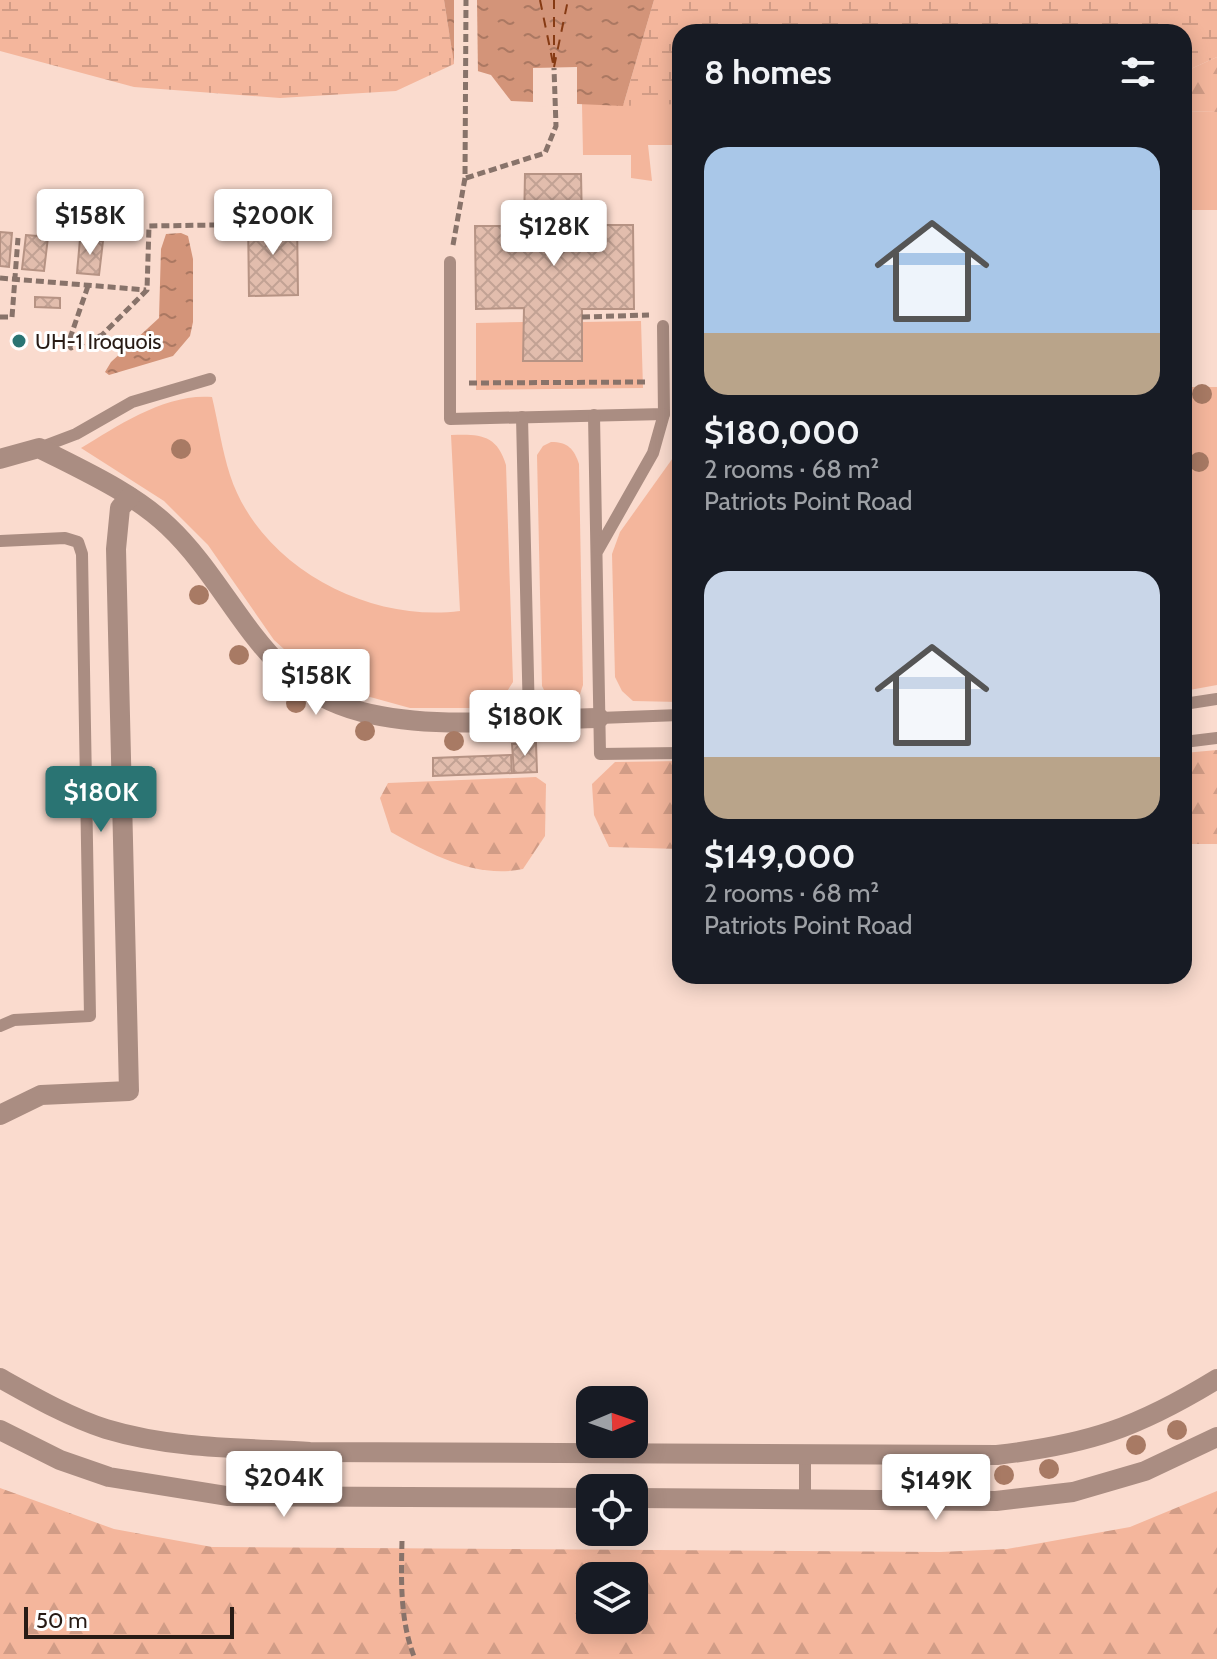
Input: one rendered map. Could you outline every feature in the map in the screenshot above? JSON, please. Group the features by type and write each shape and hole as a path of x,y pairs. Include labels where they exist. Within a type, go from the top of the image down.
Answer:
{"street":[{"path":"0,459 39,448 130,497 167,524 198,557 250,634 272,660 328,699 359,712 441,721 599,718"},
{"path":"0,1115 41,1095 129,1091 116,549 120,508 130,497"},
{"path":"0,1378 52,1407 106,1429 161,1442 310,1452 997,1455 1065,1447 1123,1430 1217,1379"},
{"path":"0,1430 60,1460 109,1477 227,1496 576,1498"},
{"path":"648,1498 996,1501 1073,1492 1145,1471 1217,1437"}],"lane":[{"path":"450,262 450,419 664,414"},
{"path":"597,552 653,453 664,414 664,321"},
{"path":"39,448 76,434 132,402 210,379"},
{"path":"594,415 600,754 672,753"},
{"path":"522,417 529,719"},
{"path":"0,541 65,538 78,542 82,554 90,1016 14,1020 0,1026"},
{"path":"1192,703 1217,699"},
{"path":"599,718 672,715"},
{"path":"1192,741 1217,738"},
{"path":"805,1453 805,1499"}],"path":[{"path":"450,262 465,178 466,0"},
{"path":"465,178 545,153 556,126 554,68"},
{"path":"88,286 68,344 71,348 102,335 147,290 149,226 215,225 248,237"},
{"path":"0,317 12,317 18,238"},
{"path":"0,278 147,290"},
{"path":"582,317 664,321"},
{"path":"451,384 664,381"},
{"path":"402,1541 401,1586 407,1638 415,1659"}],"green space":[{"path":"0,0 444,0 454,64 396,91 280,98 134,87 0,51"},
{"path":"654,0 1217,0 1217,57 1192,68 1192,24 672,24 672,104 623,106"},
{"path":"1217,57 1217,112 1192,111 1192,68"},
{"path":"582,104 672,104 672,145 648,145 652,181 631,178 631,155 583,155"},
{"path":"1192,111 1217,112 1217,210 1192,210"},
{"path":"641,321 643,388 476,390 476,323 524,322 524,361 581,361 582,322"},
{"path":"1192,387 1217,387 1217,685 1192,690"},
{"path":"195,397 212,397 230,475 245,508 266,537 292,562 322,582 355,598 390,608 425,612 460,611 451,435 486,438 498,447 506,465 513,682 499,704 489,708 410,708 352,692 308,671 274,640 208,545 164,501 81,448 160,405"},
{"path":"551,442 570,447 579,464 583,685 579,697 559,705 549,700 542,686 537,455 543,446"},
{"path":"672,459 672,702 633,701 622,691 615,677 612,554 620,532"},
{"path":"1217,750 1217,844 1192,844 1192,752"},
{"path":"672,761 672,849 609,847 594,815 592,784 615,762"},
{"path":"536,777 546,784 545,836 523,869 488,871 454,862 421,848 391,832 380,798 388,783"},
{"path":"0,1488 114,1529 212,1547 940,1552 1007,1549 1130,1527 1217,1491 1217,1659 0,1659"}],"water":[{"path":"444,0 654,0 623,106 511,101 491,75 454,64"},
{"path":"166,234 188,236 193,259 193,322 190,336 173,356 109,375 105,372 111,362 159,318 161,249"}],"pier":[{"path":"454,0 477,0 478,75 454,68"},
{"path":"577,67 577,108 533,106 533,68"}],"building":[{"path":"525,174 581,174 582,225 633,225 634,309 582,309 582,361 523,361 524,308 476,309 475,226 524,226"},
{"path":"297,218 298,295 249,296 248,219"},
{"path":"0,232 12,233 9,267 0,266"},
{"path":"26,235 48,237 44,271 22,269"},
{"path":"80,239 103,241 99,275 77,273"},
{"path":"35,297 60,298 60,308 35,307"},
{"path":"536,743 537,772 514,773 512,744"},
{"path":"511,755 512,773 433,776 433,758"}],"ferry route":[{"path":"540,0 554,68"},
{"path":"554,0 554,63"},
{"path":"554,67 568,0"}],"place":[{"name":"UH-1 Iroquois","path":"19,341"}]}
